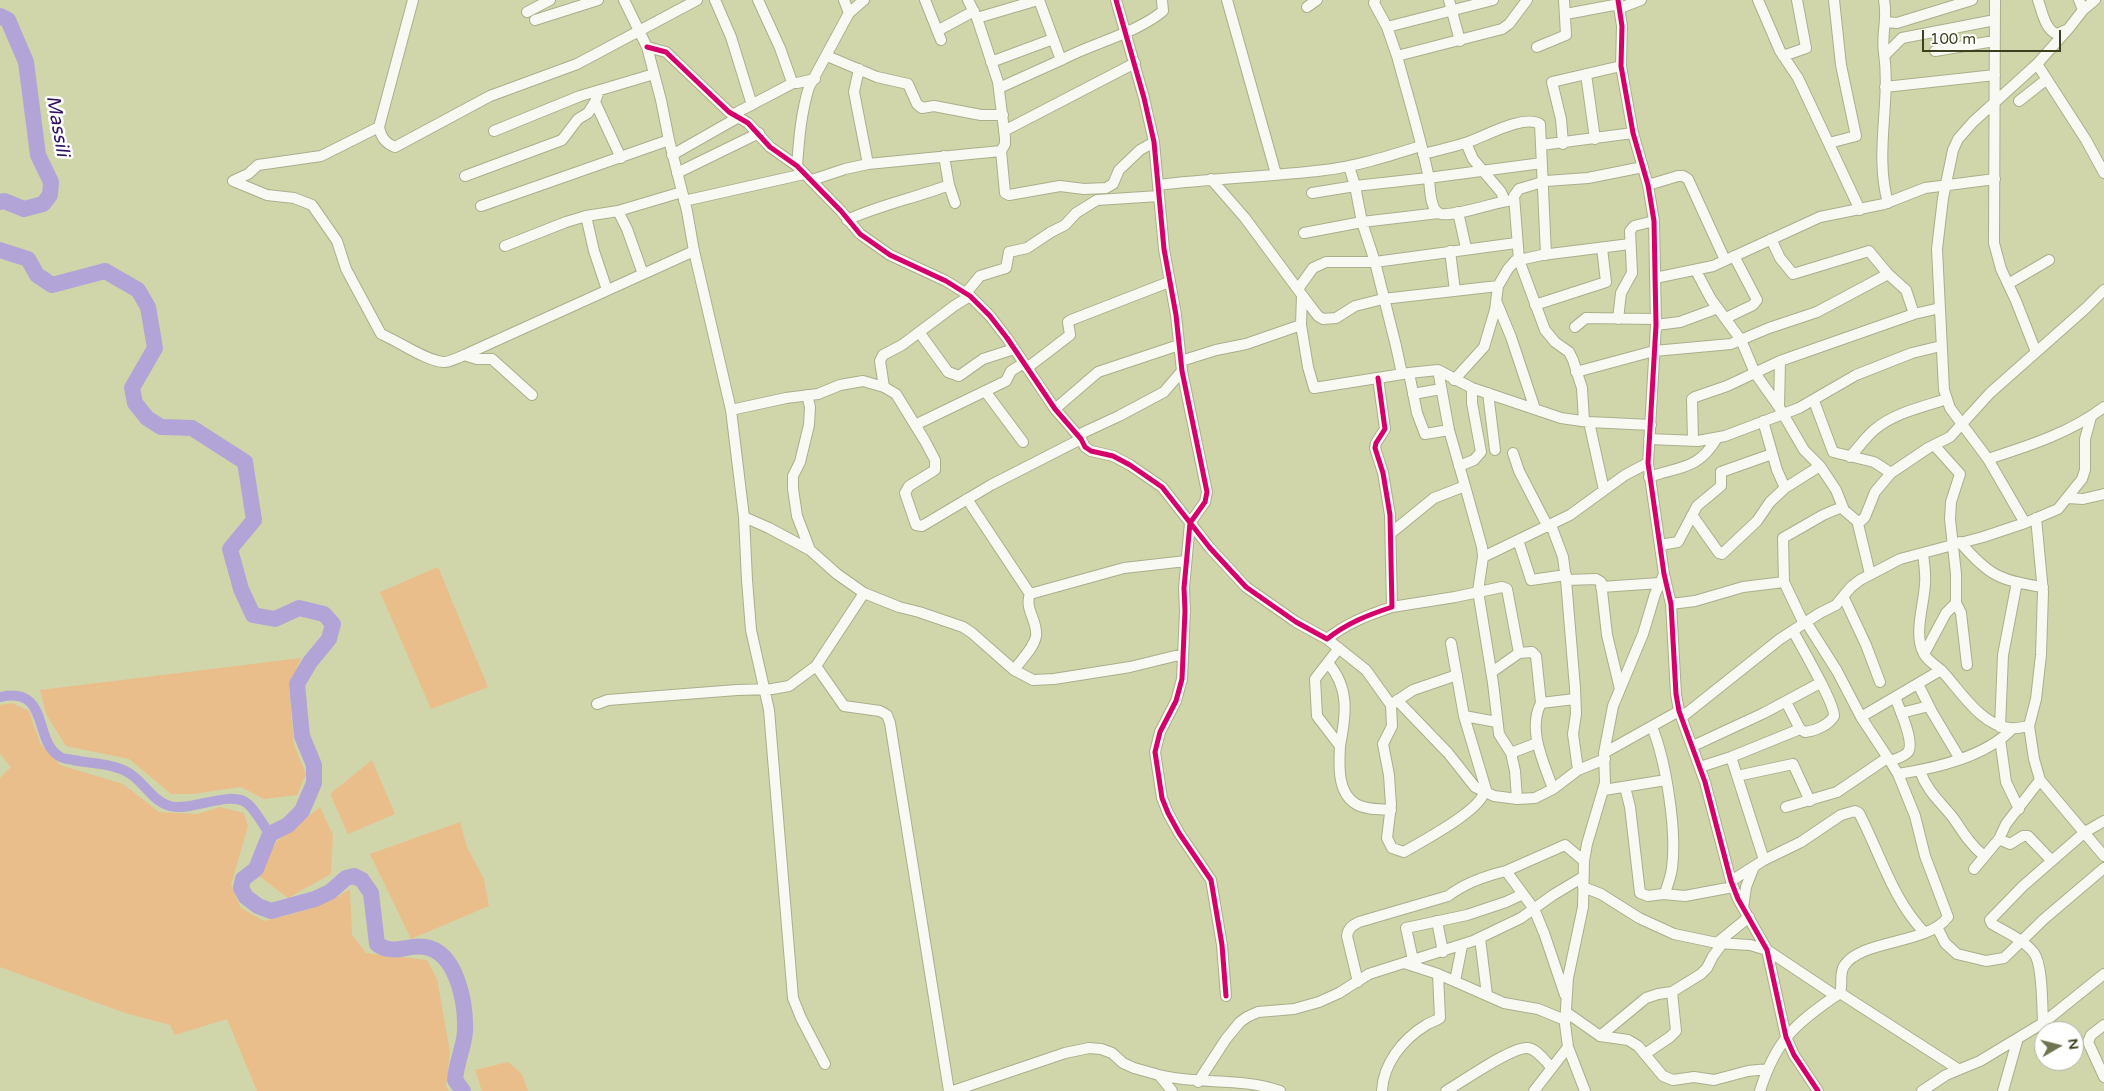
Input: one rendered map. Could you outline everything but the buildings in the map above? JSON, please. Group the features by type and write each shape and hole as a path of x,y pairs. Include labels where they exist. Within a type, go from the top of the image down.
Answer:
{"street":[{"path":"413,0 379,127 381,137 388,144 395,147 490,96 577,64 697,0"},
{"path":"526,12 550,0"},
{"path":"535,20 598,0"},
{"path":"624,0 647,47 731,410 744,517 751,630 765,689 773,758 793,998 801,1018 825,1064"},
{"path":"715,0 731,37 752,105"},
{"path":"758,0 780,48 793,84"},
{"path":"844,0 849,13"},
{"path":"804,173 802,113 809,87 849,13 864,0"},
{"path":"925,0 940,35 975,15 1038,0 1061,60"},
{"path":"968,0 975,15 999,88 1005,144 1001,151 1005,193 1009,195 1060,186 1084,189 1106,188 1113,184 1119,170 1140,150 1154,142"},
{"path":"1116,0 1124,32 1135,63 1154,142 1169,282 1176,315 1182,366 1207,492 1204,502 1190,524 1186,561 1182,679 1176,701 1160,732 1154,752 1162,798 1168,813 1179,833 1211,880 1221,936 1226,996"},
{"path":"999,88 1086,47 1146,24 1163,12 1162,0"},
{"path":"1227,0 1276,174"},
{"path":"1307,7 1317,0"},
{"path":"1375,0 1374,3 1387,26 1397,56 1422,150 1432,202 1439,213"},
{"path":"1449,0 1460,41"},
{"path":"1387,26 1493,0"},
{"path":"1397,56 1460,41 1506,27 1527,0"},
{"path":"1537,47 1566,35 1564,0"},
{"path":"1566,14 1641,0"},
{"path":"1758,0 1783,56 1798,78 1860,210"},
{"path":"1783,56 1806,48 1797,0"},
{"path":"1829,143 1856,136 1841,65 1834,0"},
{"path":"1884,0 1886,12 1882,38 1885,87 1882,150 1884,186 1888,203"},
{"path":"1885,22 1897,22 1972,0"},
{"path":"1995,0 1994,244 1999,263 2036,352"},
{"path":"2038,0 2048,28 2052,32 2057,34 2070,28"},
{"path":"2025,523 1988,459 1950,408 1947,399 1944,383 1937,249 1946,185 1953,150 1958,139 1994,102 2037,64 2070,28 2081,5 2095,0"},
{"path":"1619,4 1621,66 1633,133 1648,185 1654,221 1656,322 1648,462 1660,545 1662,579 1671,604 1674,673 1681,714 1700,767 1732,884 1767,950 1786,1037 1794,1055 1818,1091"},
{"path":"1884,53 1887,53 1904,37 1995,20"},
{"path":"991,62 1053,39"},
{"path":"1935,51 1994,41"},
{"path":"647,47 666,52 734,116 748,123 770,147 804,173 860,234 890,255 968,294 990,316 1055,409 1085,447 1091,451 1113,456 1162,487 1190,524 1246,586 1296,622 1327,639 1366,670 1394,702 1448,753 1470,781 1485,793 1517,799 1535,798 1553,789 1578,770 1652,727 1681,714 1793,631 1836,605 1844,598 1854,583 1870,574 1900,559 2025,523 2058,509 2082,478 2085,470 2085,439 2091,417"},
{"path":"827,56 877,77 908,84 917,104 922,108 934,106 981,114 1003,115"},
{"path":"1004,131 1135,63"},
{"path":"2037,64 2086,140 2104,173"},
{"path":"1563,144 1561,119 1552,82 1621,66"},
{"path":"859,70 854,92 868,164"},
{"path":"494,131 552,107 654,74"},
{"path":"1586,74 1595,139"},
{"path":"1885,87 1995,75"},
{"path":"672,155 752,105 793,84 815,79"},
{"path":"2019,101 2047,79"},
{"path":"465,176 562,140 578,119 588,112 595,102 599,91"},
{"path":"595,102 621,158"},
{"path":"1158,185 1349,166 1422,150 1466,143 1513,125 1531,122 1540,124 1546,255"},
{"path":"379,127 321,156 258,165 248,174 233,181 267,195 294,198 312,205 337,242 346,269 381,334 437,360 445,362 464,355 694,251"},
{"path":"677,173 758,132"},
{"path":"1541,145 1563,144 1633,133"},
{"path":"481,206 669,140"},
{"path":"1466,143 1481,170 1509,200 1519,260 1535,305 1548,336 1569,352 1582,388 1586,421 1604,490"},
{"path":"505,246 586,216 683,196 804,173 868,164 1001,151"},
{"path":"944,156 949,185 955,203"},
{"path":"1312,194 1355,186 1542,163"},
{"path":"1349,166 1383,299 1421,425 1425,434 1449,430"},
{"path":"1304,233 1362,222 1458,212 1509,200 1518,190 1551,180 1571,180 1602,176 1643,167"},
{"path":"1648,185 1678,176 1688,179 1730,258 1757,300 1752,305 1726,318"},
{"path":"1211,179 1245,218 1318,316 1327,319 1338,317 1355,306 1383,299 1498,286"},
{"path":"1656,278 1696,271 1730,258 1815,219 1888,203 1925,188 1995,179"},
{"path":"847,220 882,205 925,194 949,185"},
{"path":"884,387 880,358 954,306 968,294 980,276 1006,268 1009,252 1028,248 1051,232 1066,225 1076,213 1086,205 1097,200 1159,196"},
{"path":"618,210 643,274"},
{"path":"1458,212 1466,248"},
{"path":"586,216 594,251 607,290"},
{"path":"1618,319 1621,294 1632,273 1630,244 1632,227 1654,221"},
{"path":"1772,239 1780,258 1793,274 1867,250 1888,274 1906,290 1914,314"},
{"path":"1516,243 1466,248 1375,262 1329,261 1319,264 1309,273 1300,292 1306,357 1313,387 1438,370 1472,388 1562,418 1651,425"},
{"path":"1454,380 1484,347 1496,302 1498,286 1508,269 1519,260 1630,244"},
{"path":"1535,305 1606,282 1602,248"},
{"path":"1450,251 1455,291"},
{"path":"2008,284 2050,260"},
{"path":"1696,271 1718,308 1742,340 1754,373 1781,410 1804,450 1820,466 1838,494 1842,507 1858,522 1858,529 1870,574"},
{"path":"1576,372 1654,351 1724,346 1823,310 1888,274"},
{"path":"915,425 1006,381 1011,371 1026,365 1070,335 1068,322 1071,320 1169,282"},
{"path":"1858,522 1866,516 1875,492 1891,473 1934,445 1950,437 1990,393 2104,290"},
{"path":"1496,302 1511,337 1535,409"},
{"path":"1575,327 1586,318 1680,322 1718,308"},
{"path":"1693,440 1692,399 1780,362 1914,314 1940,308"},
{"path":"731,410 818,394 840,385 862,381 884,387 896,394 925,440 935,465 935,470 909,486 905,493 916,525 922,526 967,499 1164,392 1182,366 1216,350 1246,344 1302,325"},
{"path":"919,332 948,372 959,376 983,359 1014,349"},
{"path":"1055,409 1098,372 1179,345"},
{"path":"1649,439 1693,440 1716,438 1763,421 1781,410 1799,408 1856,375 1912,353 1942,346"},
{"path":"464,355 477,359 492,359 532,395"},
{"path":"1780,362 1781,410"},
{"path":"1438,370 1449,430 1482,547 1483,557 1478,591 1492,672 1500,737 1510,752 1515,771 1517,799"},
{"path":"1378,378 1384,429 1376,442 1375,448 1382,467 1387,495 1392,607"},
{"path":"1459,466 1474,460 1480,452 1472,403 1472,388"},
{"path":"1413,394 1441,389"},
{"path":"985,391 1023,442"},
{"path":"1488,393 1495,450"},
{"path":"807,395 810,407 809,426 800,462 794,476 793,489 797,516 810,550"},
{"path":"1850,457 1881,424 1903,413 1947,399"},
{"path":"1814,401 1832,450 1836,454 1874,462 1891,473"},
{"path":"1988,459 2043,441 2091,417 2104,407"},
{"path":"1763,421 1784,488"},
{"path":"1649,477 1698,461 1710,449 1716,438"},
{"path":"1934,445 1960,474 1951,502 1950,519 1956,543 1956,603 1961,614 1967,665"},
{"path":"1513,453 1519,471 1549,526 1563,557 1575,699 1573,734 1578,770"},
{"path":"1660,545 1677,543 1702,501 1720,487 1721,472 1772,454"},
{"path":"1483,557 1570,515 1636,468 1648,462"},
{"path":"1692,515 1719,553 1722,554 1757,521 1770,502 1784,488 1820,466"},
{"path":"1390,533 1434,498 1465,486"},
{"path":"2068,498 2083,499 2104,494"},
{"path":"967,499 1030,594 1029,608 1035,625 1036,636 1033,644 1014,670"},
{"path":"1760,1091 1768,1069 1786,1037 1811,1012 1838,994 1842,985 1842,970 1851,959 1882,946 1925,933 1945,922 1948,914 1925,856 1918,824 1898,774 1861,717 1837,671 1805,623 1784,582 1783,538 1823,515 1842,507"},
{"path":"744,517 810,550 837,574 864,593 899,607 963,628 972,633 1014,670 1033,680 1054,680 1130,667 1183,654"},
{"path":"2036,518 2043,587 2041,655 2036,699 2030,726 2034,759 2040,780 2104,856"},
{"path":"1518,540 1531,580 1566,578 1596,579 1601,582 1607,635 1620,689"},
{"path":"1956,543 1992,574 2017,582 2043,587"},
{"path":"1923,553 1925,584 1918,630 1924,654 1985,719 2012,729 2030,726"},
{"path":"1030,594 1124,568 1186,561"},
{"path":"1601,586 1662,579"},
{"path":"1586,1091 1568,1047 1565,1016 1568,978 1583,907 1584,861 1589,832 1604,790 1605,756 1613,706 1643,634 1662,579"},
{"path":"1671,604 1695,601 1744,587 1784,582"},
{"path":"2000,726 2003,655 2017,582"},
{"path":"1327,639 1359,619 1392,607 1456,597 1502,587 1506,589 1519,654"},
{"path":"597,704 608,700 788,686 816,666 864,593"},
{"path":"1844,598 1866,645 1880,682"},
{"path":"1924,654 1946,613 1956,603"},
{"path":"1786,702 1803,732 1808,732 1833,718 1834,706 1793,631"},
{"path":"1394,702 1392,726 1383,744 1389,775 1391,810 1388,841 1392,848 1404,852 1474,807 1485,793 1464,716 1451,643"},
{"path":"1339,648 1315,680 1317,715 1340,746"},
{"path":"1492,672 1519,654 1532,652 1536,656 1541,704 1537,712 1538,743 1553,789"},
{"path":"1328,663 1340,680 1346,701 1346,716 1340,746 1339,763 1342,783 1354,802 1366,807 1391,810"},
{"path":"816,666 844,706 880,711 886,715 890,723 949,1091"},
{"path":"1861,717 1941,670"},
{"path":"1394,702 1413,690 1457,675"},
{"path":"1693,746 1786,702 1820,683"},
{"path":"1918,684 1960,759"},
{"path":"1786,807 1836,792 1888,760 1904,755 1909,750 1908,737 1895,698"},
{"path":"1541,704 1575,699"},
{"path":"1901,712 1929,706"},
{"path":"1464,716 1498,722"},
{"path":"1652,727 1659,744 1666,780 1673,854 1672,870 1666,894"},
{"path":"1700,767 1731,757 1800,729"},
{"path":"1898,774 1920,771 1960,759 2000,739 2012,729"},
{"path":"2000,739 2006,784 2019,810"},
{"path":"1510,752 1538,743"},
{"path":"1731,757 1764,860"},
{"path":"1737,776 1793,764 1810,801"},
{"path":"1920,771 1932,796 1953,818 1969,843 1984,856"},
{"path":"1604,790 1666,780"},
{"path":"1974,868 1999,839 2006,824 2019,810 2040,780"},
{"path":"1625,787 1630,807 1638,890 1647,896 1666,894 1685,896 1732,884 1764,860 1801,842 1841,815 1850,811 1858,812 1874,841 1904,907 1911,919 1925,933"},
{"path":"2042,1021 2038,960 2033,951 1992,924 1990,920 2023,886 2085,832 2104,821"},
{"path":"1999,839 2010,844 2023,836 2028,836 2052,861"},
{"path":"1358,982 1348,936 1348,932 1353,925 1448,896 1458,888 1506,871 1562,845 1567,845 1584,861"},
{"path":"1600,1036 1646,998 1672,992 1707,968 1720,944 1746,912 1746,888 1754,868"},
{"path":"1937,927 1945,943 1953,951 1981,960 1993,961 2004,958 2044,919 2104,868"},
{"path":"1506,871 1534,909 1549,947 1566,1000"},
{"path":"1198,1082 1226,1038 1247,1017 1258,1012 1294,1009 1318,1002 1370,974 1462,946 1507,926 1553,895 1584,882"},
{"path":"1584,882 1655,926 1674,934 1720,944 1750,945 1767,950 1958,1069"},
{"path":"1409,962 1405,929 1493,906 1524,894"},
{"path":"1436,921 1443,952"},
{"path":"1480,938 1487,994"},
{"path":"1454,981 1462,946"},
{"path":"1409,962 1511,1005 1565,1016 1600,1036 1628,1040 1638,1046 1668,1080 1694,1077 1714,1080 1748,1070 1768,1069"},
{"path":"1382,1091 1384,1072 1403,1044 1418,1030 1440,1018 1438,974"},
{"path":"2045,1021 2104,974"},
{"path":"1645,1054 1676,1031 1672,992"},
{"path":"2104,1024 2091,1035 2088,1042 2104,1076"},
{"path":"1922,1091 1946,1075 1980,1061 2034,1028"},
{"path":"2003,1091 2018,1038"},
{"path":"1534,1091 1568,1047"},
{"path":"953,1091 1064,1053 1089,1048 1101,1049 1112,1053 1123,1063 1159,1076 1198,1082 1248,1083 1280,1091"},
{"path":"1446,1091 1497,1060 1524,1048 1537,1053 1551,1067"},
{"path":"1159,1076 1172,1091"}],"shaded area":[{"path":"438,567 488,687 431,709 380,592"},
{"path":"301,658 289,687 294,745 306,774 297,795 264,799 241,787 192,794 171,794 129,759 66,746 46,714 40,690"},
{"path":"12,703 29,711 40,743 60,765 123,784 159,812 197,814 220,807 244,813 248,826 231,885 241,908 264,921 298,913 330,901 350,889 352,935 366,953 427,960 437,979 450,1052 446,1086 449,1091 257,1091 227,1019 175,1035 170,1025 125,1013 0,967 0,778 11,767 0,754 0,705"},
{"path":"372,760 395,814 348,834 330,794"},
{"path":"320,807 333,835 331,874 288,898 259,876 276,842"},
{"path":"460,822 467,847 484,879 489,906 411,939 370,854"},
{"path":"508,1062 522,1074 528,1091 482,1091 475,1070"}],"waterway":[{"name":"Massili","path":"0,16 8,20 26,62 38,155 51,182 50,195 43,204 24,209 4,201 0,202"},
{"name":"Massili","path":"0,250 28,259 37,275 52,285 105,271 138,290 148,307 155,348 132,388 135,403 147,418 161,427 192,428 245,462 254,520 230,549 241,589 253,615 275,619 299,608 324,614 333,624 329,639 310,662 297,684 302,736 314,765 314,783 302,811 288,825 270,834 256,869 243,879 241,888 246,897 258,906 271,911 315,899 330,892 346,878 354,876 362,880 371,893 377,944 389,949 425,947 436,951 445,958 452,968 464,1007 465,1031 455,1080 463,1091"},
{"path":"0,697 16,696 27,699 34,707 51,748 60,757 109,766 129,773 153,796 170,806 179,807 222,800 241,800 248,804 257,814 270,834"}],"cycle path":[{"path":"1116,0 1144,98 1154,142 1164,249 1176,315 1182,371 1207,492 1205,502 1190,523 1184,588 1185,611 1182,679 1176,701 1160,732 1155,752 1162,798 1168,813 1179,833 1211,880 1222,945 1226,996"},
{"path":"1618,0 1622,26 1621,66 1633,133 1648,185 1654,221 1656,325 1648,463 1664,574 1671,604 1676,694 1679,711 1705,782 1731,881 1738,899 1767,950 1786,1037 1794,1055 1818,1091"},
{"path":"647,47 666,52 729,112 748,123 770,147 797,166 841,211 860,234 890,255 946,281 970,296 990,316 1007,338 1055,409 1081,439 1085,447 1091,451 1113,456 1162,487 1210,548 1246,587 1296,622 1327,639 1342,628 1358,620 1392,607 1390,515 1383,473 1375,448 1385,429 1378,378"}]}
